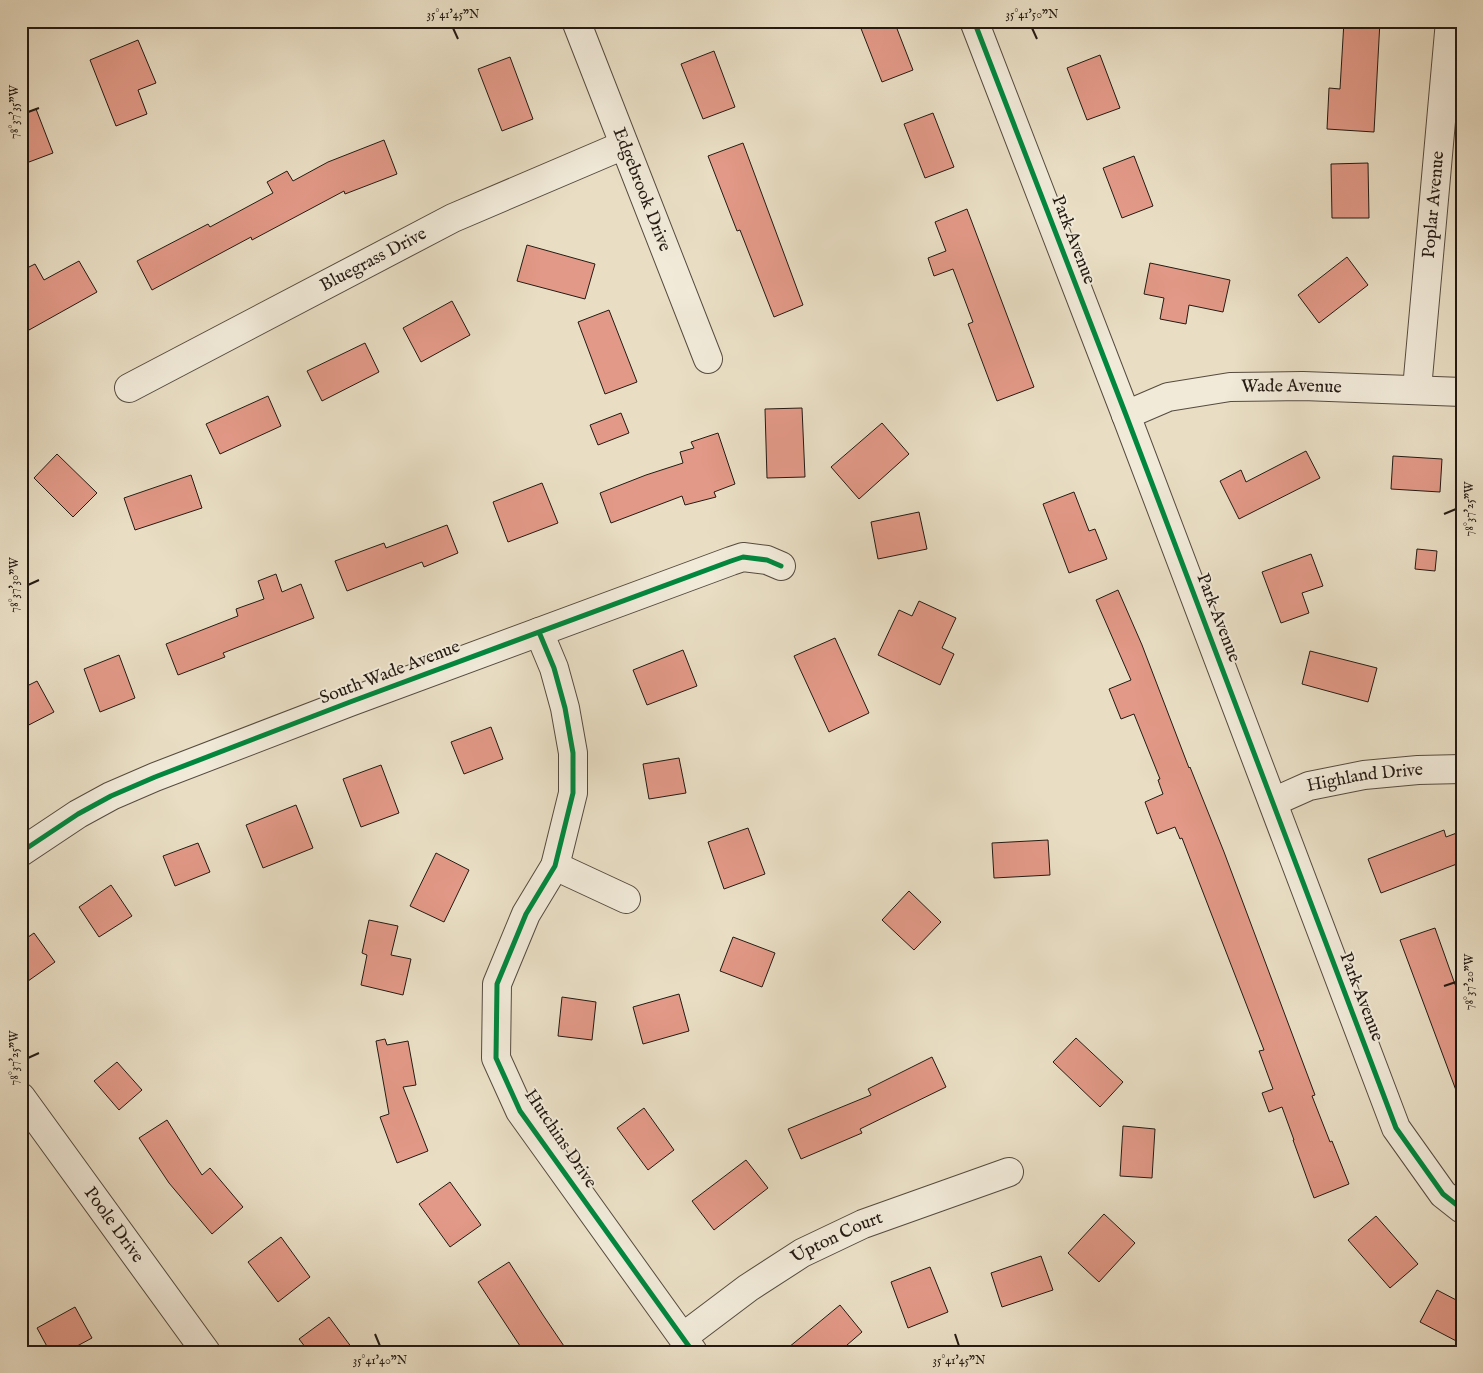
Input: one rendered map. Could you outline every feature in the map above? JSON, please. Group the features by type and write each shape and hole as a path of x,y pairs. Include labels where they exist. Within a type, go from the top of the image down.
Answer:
{"street":[{"name":"Edgebrook Drive","path":"576,21 708,359"},
{"name":"Park Avenue","path":"974,21 1126,415 1396,1128 1443,1194 1462,1209"},
{"name":"Poplar Avenue","path":"1417,389 1450,21"},
{"name":"Bluegrass Drive","path":"129,388 453,218 624,144"},
{"name":"Wade Avenue","path":"1126,415 1168,397 1230,387 1303,386 1462,392"},
{"name":"South Wade Avenue","path":"21,852 78,814 110,796 155,777 539,632 744,557 767,560 781,566"},
{"name":"Hutchins Drive","path":"539,632 554,668 565,708 574,753 573,793 555,866 526,914 496,984 496,1058 520,1111 688,1344"},
{"name":"Highland Drive","path":"1273,802 1309,786 1364,775 1418,770 1462,769"},
{"path":"555,866 626,899"},
{"name":"Poole Drive","path":"21,1097 206,1352"},
{"name":"Upton Court","path":"688,1344 748,1288 802,1253 863,1224 1009,1172"}],"building":[{"path":"872,21 894,21 913,70 882,82 860,26"},
{"path":"1344,21 1380,21 1374,132 1327,129 1329,88 1340,89"},
{"path":"138,40 156,83 138,90 147,114 116,126 90,60"},
{"path":"714,51 735,107 703,119 681,64"},
{"path":"1100,55 1120,108 1087,120 1067,68"},
{"path":"510,57 533,119 502,131 478,69"},
{"path":"36,109 53,153 21,165 21,115"},
{"path":"933,113 954,167 925,178 904,124"},
{"path":"384,140 397,174 345,194 344,191 252,240 251,237 152,290 137,261 208,224 210,227 273,193 267,182 287,171 293,181 328,162"},
{"path":"743,143 803,305 774,317 740,230 737,231 708,156"},
{"path":"1134,156 1153,206 1122,218 1103,168"},
{"path":"1368,163 1369,218 1332,218 1331,164"},
{"path":"967,209 1034,387 997,401 968,324 973,322 953,269 934,276 928,258 946,251 935,222"},
{"path":"527,245 595,264 585,299 517,281"},
{"path":"1347,257 1368,285 1319,323 1298,295"},
{"path":"79,261 97,292 29,330 21,316 21,271 35,264 44,280"},
{"path":"1150,263 1230,280 1223,312 1189,305 1186,324 1160,319 1164,298 1144,294"},
{"path":"452,301 470,335 421,362 403,328"},
{"path":"609,310 637,382 605,394 578,322"},
{"path":"365,343 379,372 322,401 307,371"},
{"path":"268,396 281,426 220,454 206,424"},
{"path":"802,408 805,477 767,478 765,409"},
{"path":"621,413 629,433 598,445 590,425"},
{"path":"882,423 909,454 859,499 831,467"},
{"path":"718,433 735,484 714,492 716,497 685,505 682,496 611,523 600,493 683,463 680,452 694,448 691,442"},
{"path":"1306,451 1320,478 1239,519 1220,481 1241,470 1246,482"},
{"path":"57,454 97,493 73,517 34,478"},
{"path":"1393,456 1442,459 1440,492 1391,489"},
{"path":"191,475 202,508 135,530 124,498"},
{"path":"542,483 558,523 508,542 493,502"},
{"path":"1074,492 1089,531 1095,529 1107,559 1069,573 1043,504"},
{"path":"919,512 927,549 878,559 871,522"},
{"path":"447,525 458,553 424,567 422,562 347,591 335,561 384,543 386,548"},
{"path":"1417,549 1437,551 1435,571 1415,569"},
{"path":"1311,554 1323,586 1302,593 1309,613 1281,623 1262,572"},
{"path":"276,574 282,592 301,584 314,618 223,653 225,657 178,675 166,644 238,616 236,609 264,599 258,581"},
{"path":"1118,590 1142,645 1189,768 1224,852 1315,1095 1312,1096 1349,1184 1314,1198 1282,1107 1269,1112 1262,1093 1273,1089 1259,1051 1264,1050 1182,838 1180,839 1175,827 1157,834 1145,802 1163,794 1158,780 1160,779 1134,714 1121,719 1109,689 1131,680 1096,600"},
{"path":"919,601 956,618 942,648 954,654 940,685 878,655 899,610 912,616"},
{"path":"835,638 869,713 829,732 794,656"},
{"path":"683,650 697,686 647,705 633,670"},
{"path":"1310,651 1377,668 1368,702 1302,684"},
{"path":"119,655 135,698 100,712 84,669"},
{"path":"37,681 54,712 21,729 21,689"},
{"path":"491,727 503,759 464,774 451,742"},
{"path":"679,758 686,793 649,799 643,764"},
{"path":"381,765 399,813 361,827 343,779"},
{"path":"296,805 313,848 263,868 246,825"},
{"path":"748,828 765,874 724,889 708,842"},
{"path":"1444,830 1446,837 1462,831 1462,862 1381,893 1368,859"},
{"path":"1048,840 1050,875 994,878 992,843"},
{"path":"198,843 210,872 175,886 163,856"},
{"path":"436,853 469,870 444,922 410,906"},
{"path":"111,885 132,916 99,937 79,907"},
{"path":"909,891 941,922 914,950 882,920"},
{"path":"369,920 398,926 391,955 411,959 403,995 361,985 367,955 362,953"},
{"path":"1435,928 1462,1004 1462,1100 1460,1101 1400,940"},
{"path":"34,933 55,962 21,986 21,942"},
{"path":"733,937 775,953 762,987 720,971"},
{"path":"679,994 689,1031 643,1044 633,1007"},
{"path":"562,997 596,1002 592,1040 558,1036"},
{"path":"1076,1038 1123,1082 1100,1107 1053,1062"},
{"path":"385,1039 387,1045 408,1041 416,1085 403,1087 428,1151 397,1163 380,1117 389,1114 376,1041"},
{"path":"932,1057 946,1087 860,1129 862,1133 801,1159 788,1129 871,1095 868,1089"},
{"path":"117,1062 142,1090 119,1110 94,1081"},
{"path":"644,1108 674,1150 648,1170 617,1128"},
{"path":"167,1120 202,1175 210,1168 243,1207 212,1234 169,1183 139,1138"},
{"path":"1123,1126 1155,1129 1152,1178 1120,1176"},
{"path":"746,1160 768,1188 714,1230 692,1201"},
{"path":"450,1182 481,1225 450,1247 419,1204"},
{"path":"1104,1214 1135,1243 1099,1282 1068,1253"},
{"path":"1376,1216 1418,1264 1390,1288 1348,1240"},
{"path":"281,1237 310,1277 278,1302 248,1262"},
{"path":"1041,1256 1053,1290 1002,1307 991,1273"},
{"path":"509,1262 568,1352 524,1352 478,1282"},
{"path":"930,1267 948,1312 908,1328 891,1282"},
{"path":"1437,1290 1462,1303 1462,1344 1420,1322"},
{"path":"840,1305 862,1332 839,1352 783,1352"},
{"path":"75,1307 92,1338 66,1352 50,1352 37,1328"},
{"path":"329,1317 355,1352 309,1352 299,1339"}],"cycle path":[{"path":"974,21 1126,415 1396,1128 1443,1194 1462,1209"},
{"path":"21,852 78,814 111,796 155,777 350,702 743,557 767,560 781,566"},
{"path":"539,632 554,668 565,708 573,753 573,793 555,866 526,914 497,984 496,1058 520,1111 693,1352"}]}
